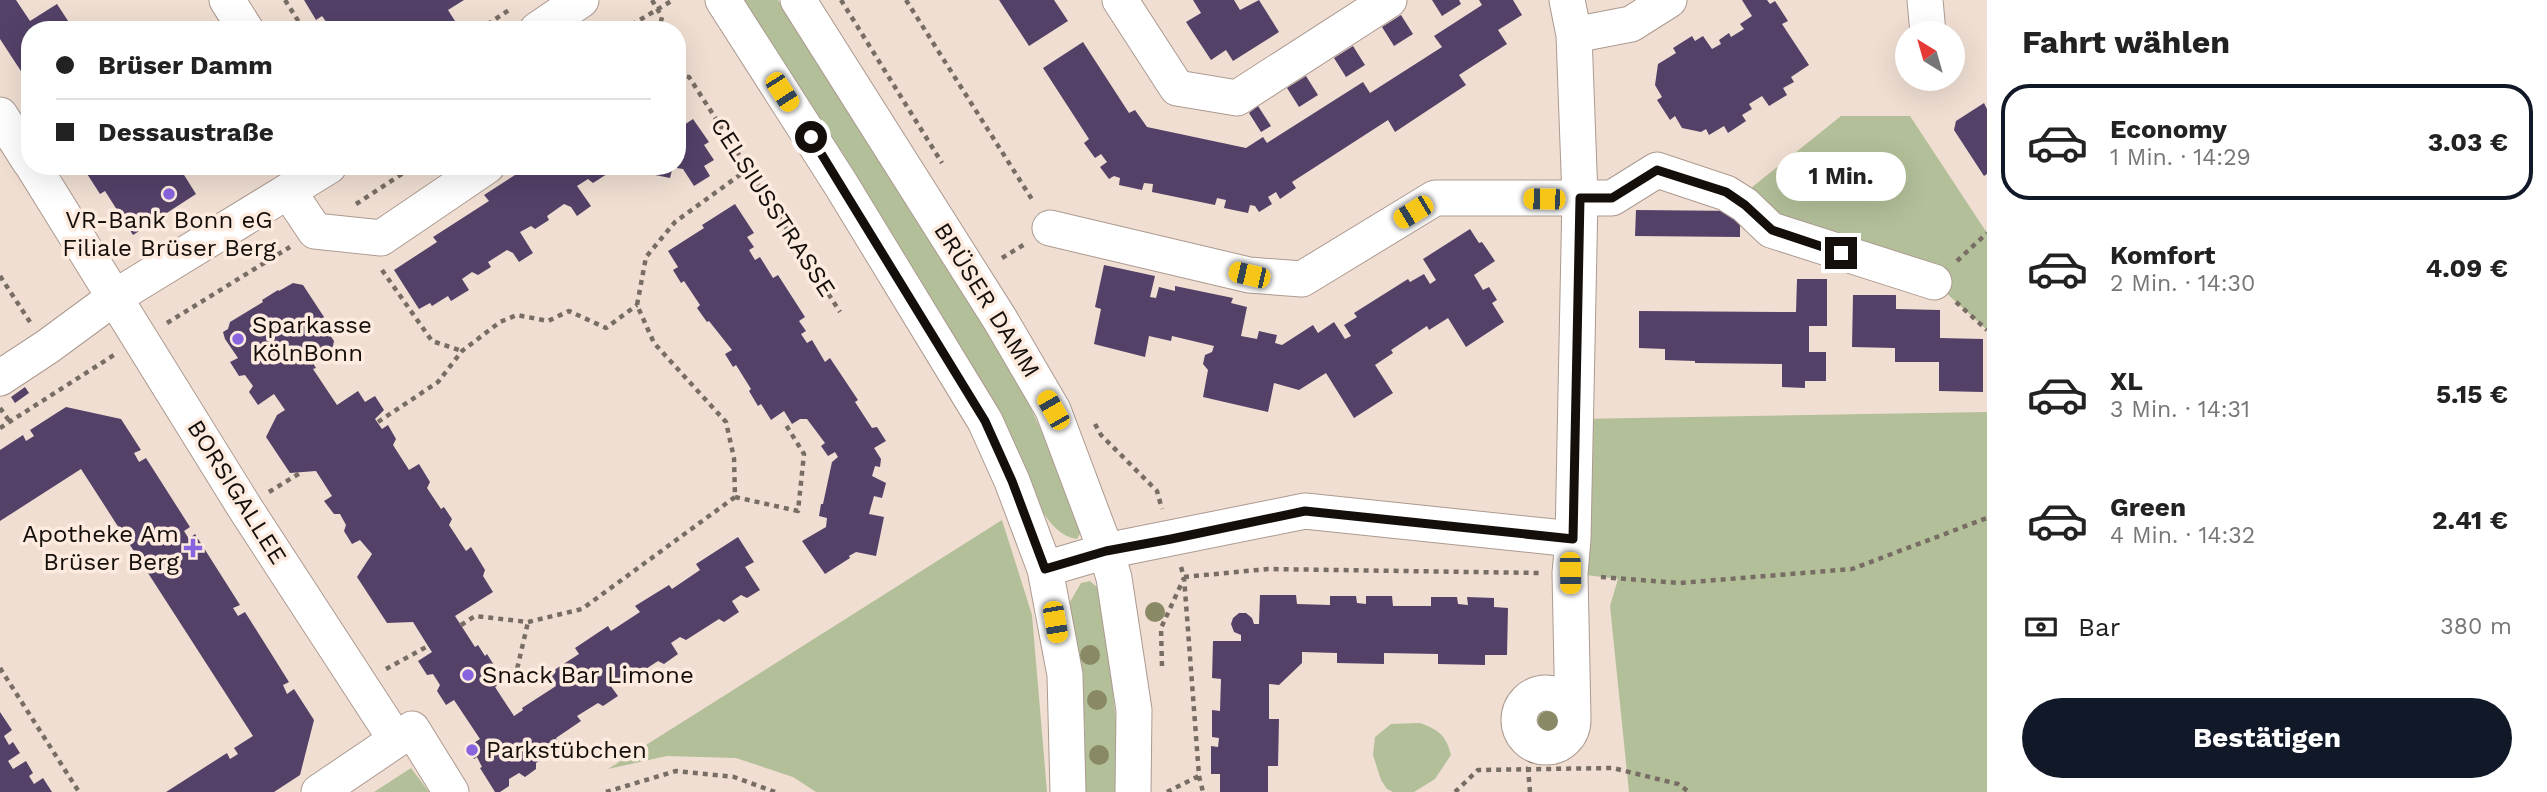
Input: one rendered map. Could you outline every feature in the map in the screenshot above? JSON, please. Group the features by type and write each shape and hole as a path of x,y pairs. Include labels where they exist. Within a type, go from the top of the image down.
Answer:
{"street":[{"path":"227,0 240,21"},
{"path":"525,19 581,0"},
{"path":"723,0 840,183 985,421 1012,481 1045,569 1065,675 1068,792"},
{"name":"BRÜSER DAMM","path":"798,0 1001,321 1053,410 1114,578 1135,710 1133,792"},
{"path":"1120,0 1177,88 1237,98 1389,0"},
{"path":"1567,0 1574,35 1580,198 1571,556 1573,718 1571,731 1562,742 1532,757 1519,726 1520,712 1530,698 1542,693 1558,696 1570,708 1573,718"},
{"path":"1574,35 1631,23 1669,0"},
{"path":"1925,0 1927,21"},
{"name":"BORSIGALLEE","path":"0,115 21,148"},
{"path":"1050,228 1249,275 1302,279 1435,198 1612,198 1657,170 1726,192 1772,230 1934,282"},
{"name":"BORSIGALLEE","path":"38,175 245,508 396,740"},
{"path":"0,378 116,297 316,175"},
{"path":"289,192 315,231 381,238 474,175"},
{"path":"1045,569 1106,551 1305,511 1571,556"},
{"path":"319,792 412,729 451,792"}],"path":[{"path":"285,0 298,21"},
{"path":"652,0 662,17 661,21"},
{"path":"636,21 673,0"},
{"path":"841,0 943,164"},
{"path":"906,0 1050,228"},
{"name":"CELSIUSSTRASSE","path":"686,76 689,77 840,312"},
{"path":"735,497 734,458 726,422 654,342 637,305 646,257 675,222 748,169"},
{"path":"0,428 400,175"},
{"path":"1987,233 1934,282 1987,330"},
{"path":"381,238 382,270 432,341 462,351"},
{"path":"995,247 1009,270"},
{"path":"0,276 30,321"},
{"path":"378,422 438,382 462,351 500,323 517,315 548,321 569,311 606,328 637,305"},
{"path":"0,407 10,422"},
{"path":"1095,423 1101,435 1157,491 1184,577 1199,776 1203,792"},
{"path":"461,625 475,616 528,622 582,608 735,497 797,511 804,454 786,425"},
{"path":"1184,577 1268,569 1571,556 1680,583 1852,569 1987,519"},
{"path":"1162,669 1161,628 1184,577"},
{"path":"514,678 528,622"},
{"path":"361,685 397,661 428,646"},
{"path":"0,668 79,792"},
{"path":"1530,792 1532,757"},
{"path":"1455,792 1478,770 1532,757 1614,768 1678,784 1689,792"},
{"path":"606,792 676,771 734,777 775,792"},
{"path":"1165,778 1166,792 1199,776"}],"green space":[{"path":"739,0 778,0 1016,376 1063,478 1081,532 1077,539 1063,534 1039,507 1001,418 939,311"},
{"path":"1841,116 1910,116 1987,233 1987,330 1934,282 1771,230 1746,192"},
{"path":"1987,412 1987,792 1629,792 1610,606 1618,579 1570,573 1575,419"},
{"path":"1002,520 1032,615 1047,792 816,792 793,777 736,758 667,756 608,769"},
{"path":"1090,581 1097,587 1107,638 1116,720 1117,792 1085,792 1085,728 1070,602 1081,583"},
{"path":"1548,706 1559,710 1563,721 1559,732 1548,736 1537,732 1533,721 1537,710"},
{"path":"1420,723 1441,734 1451,755 1435,779 1414,792 1393,792 1387,789 1381,780 1373,755 1375,737 1391,724"},
{"path":"411,768 429,792 374,792"}],"building":[{"path":"0,0 16,0 30,21 21,21 21,71 0,39"},
{"path":"304,0 464,0 448,10 455,21 326,21 322,16 316,20"},
{"path":"999,0 1054,0 1068,21 1029,46"},
{"path":"1193,0 1234,0 1240,10 1259,0 1279,32 1233,61 1226,50 1211,60 1186,22 1201,13"},
{"path":"1432,0 1459,0 1461,4 1442,16"},
{"path":"1479,0 1513,0 1522,15 1498,30 1507,44 1459,75 1466,85 1395,132 1388,120 1292,182 1296,188 1280,199 1276,192 1268,197 1272,204 1259,212 1255,206 1250,205 1248,213 1224,208 1226,200 1217,198 1215,205 1152,192 1153,184 1144,183 1142,190 1119,185 1120,178 1114,176 1109,179 1100,167 1107,162 1101,154 1095,158 1084,143 1089,139 1043,68 1083,42 1129,113 1135,110 1147,127 1246,148 1263,137 1267,143 1363,82 1370,93 1442,47 1434,36 1482,5"},
{"path":"1742,0 1767,0 1770,4 1775,1 1788,21 1782,24 1809,65 1791,77 1794,82 1783,88 1787,95 1769,106 1762,96 1749,104 1752,109 1742,115 1746,121 1728,133 1724,126 1709,135 1706,129 1701,132 1682,128 1675,116 1670,120 1657,100 1662,97 1655,85 1658,64 1676,53 1673,48 1692,36 1695,41 1703,36 1712,49 1721,44 1719,40 1729,33 1731,37 1744,29 1740,24 1752,16"},
{"path":"57,4 68,21 30,21"},
{"path":"1401,15 1413,34 1394,46 1382,27"},
{"path":"1353,46 1365,65 1346,77 1334,58"},
{"path":"1306,76 1318,95 1299,107 1287,88"},
{"path":"1984,103 1987,109 1987,174 1984,176 1954,130 1956,121"},
{"path":"1258,106 1271,126 1261,132 1249,113"},
{"path":"693,119 709,142 704,145 714,160 704,166 710,176 694,186 686,174 686,124"},
{"path":"88,175 184,175 196,194 133,235 105,191 100,194"},
{"path":"515,175 605,175 593,183 588,179 577,186 591,206 577,216 571,207 564,204 547,216 549,220 535,229 531,226 520,232 533,253 519,262 513,253 507,250 488,262 491,267 478,275 472,272 462,279 469,290 451,301 448,296 432,306 430,303 419,309 394,270 437,242 433,237 489,201 484,195"},
{"path":"735,204 754,233 747,237 754,247 749,250 755,260 760,257 773,278 778,275 805,317 799,321 806,331 801,334 807,343 812,340 825,362 830,358 858,400 855,402 872,428 877,427 886,441 874,448 881,459 880,467 875,466 872,476 886,483 882,498 874,496 869,514 884,517 876,556 856,552 825,574 802,541 826,527 827,518 819,516 821,504 832,462 838,457 835,452 828,456 821,446 825,443 807,419 800,419 792,424 784,411 771,420 761,404 758,406 736,365 733,367 725,354 732,350 697,308 700,305 673,270 678,267 668,251"},
{"path":"1636,210 1740,211 1740,237 1635,236"},
{"path":"1470,229 1495,261 1474,275 1483,290 1489,287 1497,300 1492,303 1504,322 1466,347 1448,318 1429,330 1427,326 1391,350 1393,353 1375,365 1393,393 1354,418 1326,373 1299,390 1274,383 1268,412 1203,397 1208,370 1203,364 1205,355 1212,352 1214,346 1172,336 1171,341 1149,336 1145,357 1094,344 1101,309 1095,307 1104,265 1155,276 1150,297 1156,298 1159,287 1175,291 1175,286 1233,298 1231,303 1247,307 1241,336 1257,339 1259,331 1277,335 1275,343 1282,345 1313,325 1318,333 1334,322 1345,339 1351,336 1344,325 1357,317 1354,313 1408,279 1410,282 1424,274 1430,284 1436,280 1423,259"},
{"path":"1797,279 1827,279 1827,326 1809,326 1809,352 1826,352 1826,381 1805,381 1805,388 1782,387 1782,364 1665,360 1665,349 1639,348 1639,311 1796,312"},
{"path":"293,283 303,285 324,317 322,323 334,341 332,351 313,363 316,368 313,369 337,405 358,391 365,402 375,396 384,410 375,419 382,429 388,425 396,439 393,445 409,470 419,464 430,482 427,488 441,509 444,507 452,519 449,525 466,551 471,547 485,570 483,576 493,592 455,616 475,647 478,645 485,656 487,654 504,681 495,687 514,716 556,686 548,674 579,654 575,648 608,626 611,631 640,612 635,606 669,585 672,589 700,570 696,564 738,537 754,562 745,567 760,590 747,598 741,595 732,601 739,612 724,622 719,619 686,640 680,637 671,643 678,654 664,664 658,661 626,682 620,679 610,685 618,696 603,706 598,703 577,716 581,721 556,738 564,751 551,759 546,756 536,763 536,769 525,777 519,773 509,779 509,786 495,792 480,768 482,767 477,757 474,759 466,748 480,739 454,700 446,705 437,691 440,685 433,674 427,675 418,661 432,652 413,622 387,623 357,577 372,554 360,540 352,544 344,531 346,525 340,514 334,514 324,501 332,496 316,471 290,473 266,437 277,415 285,410 274,394 258,405 249,392 253,386 245,375 239,376 230,362 238,358 223,332 228,329 230,322"},
{"path":"1853,295 1896,295 1896,309 1940,310 1940,338 1983,339 1983,392 1939,391 1939,362 1895,362 1895,348 1852,347"},
{"path":"25,387 29,393 15,403 11,397"},
{"path":"66,407 121,419 141,450 134,453 139,462 146,458 190,527 184,531 189,539 195,534 240,605 233,608 238,616 245,612 289,682 283,685 287,694 294,689 314,720 300,775 274,792 166,792 227,753 230,759 238,754 234,748 253,736 81,469 0,521 0,450 23,435 26,441 34,436 30,430"},
{"path":"1260,595 1296,595 1297,604 1330,605 1330,596 1356,596 1357,603 1366,604 1366,596 1392,596 1393,606 1431,606 1431,597 1457,597 1458,604 1468,605 1467,597 1494,598 1494,607 1508,608 1507,655 1485,655 1485,665 1438,664 1438,654 1384,653 1384,664 1337,663 1337,653 1302,652 1302,663 1279,685 1269,684 1269,719 1279,719 1278,766 1268,766 1268,792 1220,792 1220,774 1211,774 1211,746 1218,747 1219,738 1212,737 1212,710 1220,711 1221,679 1212,678 1213,641 1241,641 1241,635 1234,632 1231,624 1239,613 1246,613 1254,624 1259,624"},
{"path":"0,712 12,730 4,736 9,745 13,742 20,753 8,761 13,769 26,761 33,773 29,776 34,784 43,778 52,792 0,792"}],"place":[{"name":"VR-Bank Bonn eG Filiale Brüser Berg","path":"169,194"},
{"name":"Sparkasse KölnBonn","path":"238,339"},
{"name":"Apotheke Am Brüser Berg","path":"193,548"},
{"name":"Snack Bar Limone","path":"468,675"},
{"name":"Parkstübchen","path":"472,750"}],"route":[{"path":"811,137 985,421 1012,481 1045,569 1106,551 1305,511 1573,539 1576,356 1581,258 1580,198 1612,198 1657,170 1726,192 1772,230 1841,253"}]}
